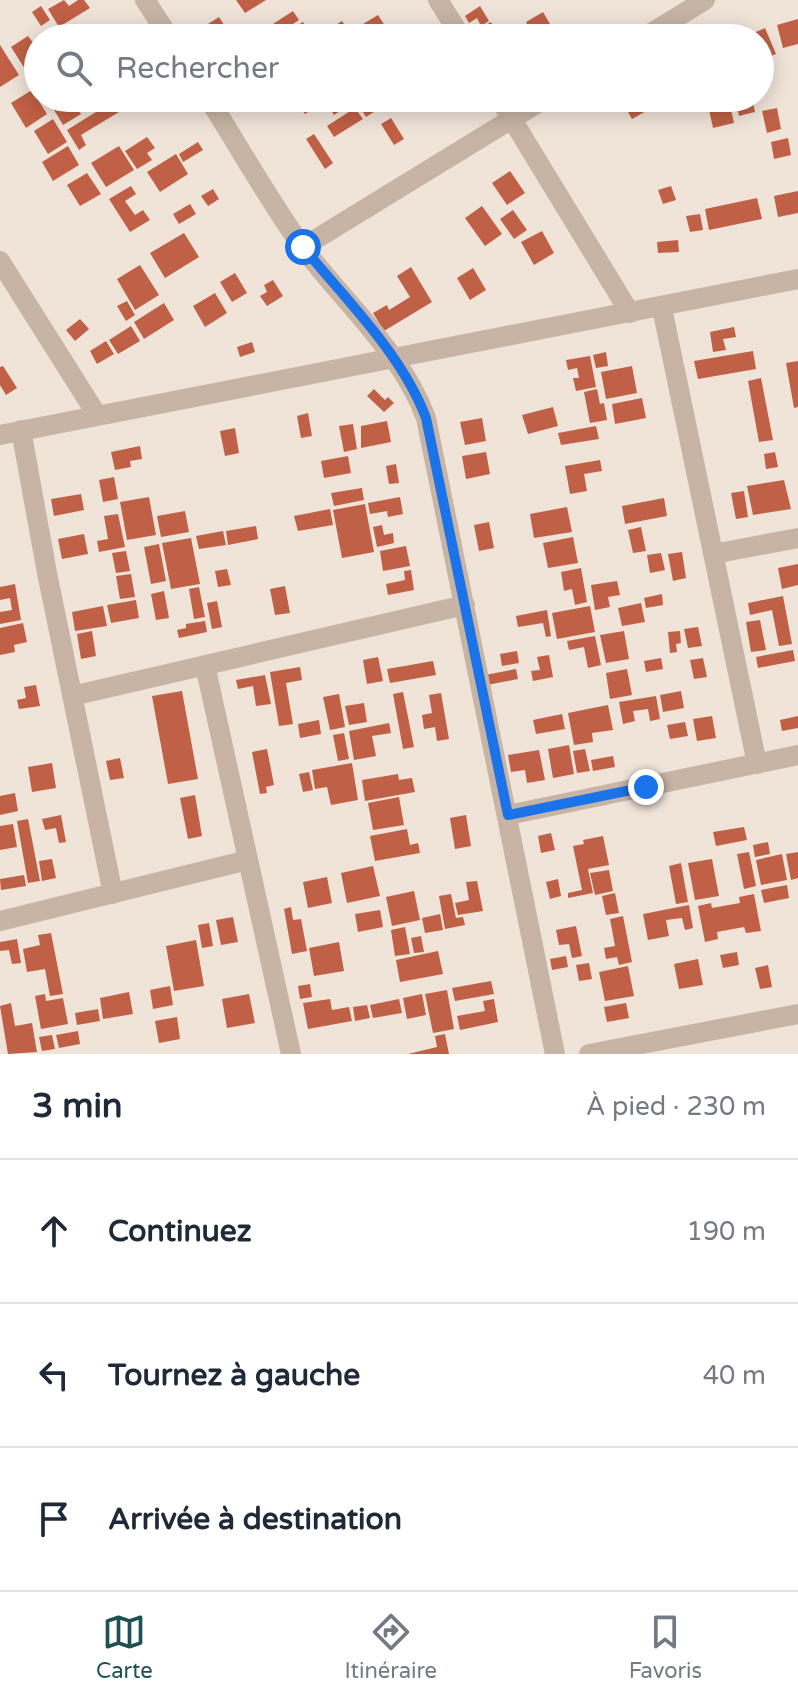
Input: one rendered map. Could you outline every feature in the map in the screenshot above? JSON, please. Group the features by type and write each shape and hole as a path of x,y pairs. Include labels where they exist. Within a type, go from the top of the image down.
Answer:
{"street":[{"path":"145,0 161,24"},
{"path":"438,0 453,24"},
{"path":"666,24 705,0"},
{"path":"217,112 303,247 391,356 413,389 426,418 555,1054"},
{"path":"508,112 630,313"},
{"path":"303,247 523,112"},
{"path":"0,261 97,415"},
{"path":"0,435 391,356 662,308 798,279"},
{"path":"662,308 757,764"},
{"path":"21,430 113,894"},
{"path":"713,554 798,538"},
{"path":"72,696 465,605"},
{"path":"205,665 291,1054"},
{"path":"508,815 798,755"},
{"path":"0,921 248,860"},
{"path":"589,1054 798,1014"}],"building":[{"path":"64,0 69,6 84,0 90,8 64,24 57,24 48,9"},
{"path":"236,0 266,0 245,13"},
{"path":"41,6 50,20 40,24 32,12"},
{"path":"480,6 489,21 480,24 477,18 469,23 465,16"},
{"path":"293,11 299,20 293,24 273,24"},
{"path":"543,12 550,24 527,24"},
{"path":"378,15 384,24 363,24"},
{"path":"219,17 223,24 208,24"},
{"path":"798,19 798,44 783,48 777,25"},
{"path":"24,39 24,67 11,47"},
{"path":"0,45 19,75 0,87"},
{"path":"24,95 24,112 47,114 26,128 11,103"},
{"path":"777,108 781,129 767,133 762,112 774,112"},
{"path":"55,112 80,112 81,114 63,125"},
{"path":"96,112 119,112 81,135 86,145 79,150 67,130"},
{"path":"349,112 358,112 363,119 334,137 327,126"},
{"path":"628,112 644,112 632,119"},
{"path":"710,112 732,112 734,123 713,128"},
{"path":"391,118 404,139 394,145 381,124"},
{"path":"53,119 67,142 48,154 34,131"},
{"path":"314,134 333,163 325,169 306,139"},
{"path":"147,137 155,148 147,153 152,160 137,169 125,151"},
{"path":"788,138 791,155 774,159 771,142"},
{"path":"198,142 203,150 183,162 179,154"},
{"path":"68,146 79,165 53,181 42,162"},
{"path":"119,146 134,170 106,187 91,163"},
{"path":"176,154 188,174 160,192 147,172"},
{"path":"510,171 525,193 507,205 492,183"},
{"path":"87,173 101,194 80,206 67,185"},
{"path":"131,186 136,194 125,201 135,215 143,210 150,220 130,232 109,199"},
{"path":"671,186 676,200 663,204 658,190"},
{"path":"213,189 219,199 208,206 201,196"},
{"path":"798,191 798,213 778,217 774,196"},
{"path":"757,198 762,219 709,230 705,209"},
{"path":"190,204 196,214 179,224 173,214"},
{"path":"482,206 502,234 485,246 465,218"},
{"path":"513,210 527,230 514,239 500,219"},
{"path":"700,214 703,230 690,232 686,216"},
{"path":"542,231 554,253 534,265 521,242"},
{"path":"184,233 199,257 165,278 150,253"},
{"path":"678,240 679,252 658,253 657,242"},
{"path":"140,265 159,295 135,310 117,279"},
{"path":"411,267 432,302 384,331 373,313 387,305 389,310 410,297 397,276"},
{"path":"473,268 486,290 470,300 457,278"},
{"path":"235,273 247,293 232,302 220,282"},
{"path":"273,280 283,296 267,306 260,296 267,292 264,285"},
{"path":"215,293 227,313 205,327 193,306"},
{"path":"127,301 135,315 126,321 117,306"},
{"path":"164,303 174,320 144,339 134,322"},
{"path":"80,319 89,329 75,341 66,330"},
{"path":"131,326 140,341 118,354 109,340"},
{"path":"734,327 736,337 723,339 726,350 713,352 710,332"},
{"path":"106,341 114,354 97,364 90,351"},
{"path":"252,342 255,352 240,357 237,347"},
{"path":"753,351 756,369 698,379 694,361"},
{"path":"606,352 608,366 596,368 593,355"},
{"path":"590,356 596,387 576,391 573,378 579,378 577,368 568,370 566,360"},
{"path":"798,361 798,407 794,408 786,363"},
{"path":"3,366 17,388 6,395 0,385 0,367"},
{"path":"632,366 637,393 606,399 601,372"},
{"path":"761,378 773,440 759,442 748,381"},
{"path":"374,389 385,400 388,397 394,403 384,412 367,396"},
{"path":"597,389 607,420 590,423 584,392"},
{"path":"642,398 646,418 615,424 612,404"},
{"path":"553,407 558,426 528,434 522,415"},
{"path":"308,413 312,436 301,438 297,416"},
{"path":"482,418 486,441 465,445 460,422"},
{"path":"387,421 391,442 361,448 361,426"},
{"path":"353,424 357,449 344,452 339,426"},
{"path":"596,426 599,439 561,445 558,433"},
{"path":"235,428 239,453 225,456 220,431"},
{"path":"140,446 142,459 130,461 131,467 115,470 111,452"},
{"path":"486,452 490,474 466,479 462,456"},
{"path":"775,452 778,467 766,469 764,454"},
{"path":"348,456 351,473 324,478 321,461"},
{"path":"600,460 602,471 584,474 587,491 570,494 565,466"},
{"path":"396,464 399,483 389,484 386,466"},
{"path":"114,477 118,499 103,502 99,480"},
{"path":"784,480 791,509 753,515 747,486"},
{"path":"362,488 364,500 334,506 331,493"},
{"path":"744,491 748,517 736,519 731,493"},
{"path":"81,494 84,510 54,516 51,499"},
{"path":"149,497 156,535 127,540 120,502"},
{"path":"400,497 403,514 388,517 387,511 370,514 368,503"},
{"path":"664,498 667,516 625,524 622,506"},
{"path":"365,504 374,552 342,558 333,510"},
{"path":"567,507 572,532 534,538 530,514"},
{"path":"330,509 333,525 298,531 294,516"},
{"path":"185,511 189,532 161,537 157,516"},
{"path":"118,514 125,547 99,552 97,541 108,539 104,516"},
{"path":"489,522 494,548 479,551 474,525"},
{"path":"382,525 384,535 393,533 394,543 377,547 373,527"},
{"path":"256,526 258,539 228,545 226,531"},
{"path":"641,527 646,551 633,553 628,530"},
{"path":"223,531 226,545 199,549 196,536"},
{"path":"84,534 88,554 62,559 58,539"},
{"path":"573,537 578,563 548,568 543,543"},
{"path":"191,538 200,584 171,589 162,543"},
{"path":"159,544 166,581 151,584 144,547"},
{"path":"406,546 410,566 383,571 380,551"},
{"path":"126,551 130,571 116,573 112,553"},
{"path":"682,552 686,578 673,581 668,554"},
{"path":"661,553 665,570 650,573 647,555"},
{"path":"798,564 798,585 782,589 778,568"},
{"path":"581,568 587,602 575,605 572,589 564,591 561,572"},
{"path":"227,569 231,585 218,587 215,571"},
{"path":"411,570 414,590 388,595 386,584 405,580 404,571"},
{"path":"131,574 135,597 120,599 116,576"},
{"path":"617,581 620,595 608,597 610,607 595,610 591,585"},
{"path":"15,584 21,620 0,624 0,612 12,610 10,598 0,600 0,587"},
{"path":"285,586 290,613 275,615 270,589"},
{"path":"199,587 205,617 194,619 189,589"},
{"path":"164,591 169,618 156,620 151,594"},
{"path":"662,594 663,605 646,608 644,598"},
{"path":"783,596 792,644 779,646 772,610 750,615 748,603"},
{"path":"136,600 139,618 111,623 107,605"},
{"path":"217,601 222,627 212,629 207,603"},
{"path":"641,603 645,622 622,626 618,608"},
{"path":"103,606 107,626 75,631 72,612"},
{"path":"590,606 595,632 557,639 552,613"},
{"path":"547,610 551,636 546,637 543,623 518,627 516,616"},
{"path":"760,620 766,650 751,652 746,622"},
{"path":"205,621 207,632 179,638 177,630 186,628 186,624"},
{"path":"23,623 27,642 14,645 15,652 0,655 0,628"},
{"path":"698,627 702,646 688,648 684,629"},
{"path":"92,631 96,656 81,659 77,634"},
{"path":"624,631 629,659 606,663 600,635"},
{"path":"680,631 681,643 676,644 677,652 670,653 668,632"},
{"path":"595,636 601,665 588,668 584,647 569,650 567,641"},
{"path":"793,650 795,661 758,668 756,657"},
{"path":"517,651 519,663 502,666 500,654"},
{"path":"549,655 553,677 533,681 531,671 540,670 537,657"},
{"path":"378,657 383,681 367,684 363,660"},
{"path":"661,658 663,669 646,672 644,661"},
{"path":"703,658 707,677 694,679 690,660"},
{"path":"433,661 436,675 390,683 387,669"},
{"path":"300,667 302,680 286,683 293,724 279,726 270,672"},
{"path":"516,669 518,679 487,685 485,675"},
{"path":"627,669 632,695 610,699 606,673"},
{"path":"265,675 271,704 256,706 253,686 238,689 236,680"},
{"path":"36,685 40,706 19,709 17,700 26,698 24,687"},
{"path":"182,691 198,779 168,784 152,696"},
{"path":"681,691 684,708 663,712 660,695"},
{"path":"403,692 414,747 403,749 393,694"},
{"path":"441,693 449,739 437,741 435,727 424,729 422,715 432,713 429,695"},
{"path":"339,694 345,727 330,730 323,697"},
{"path":"656,696 660,719 650,721 648,709 633,711 635,721 623,724 619,702"},
{"path":"364,703 367,722 349,725 345,706"},
{"path":"608,705 613,730 592,733 593,742 574,745 568,713"},
{"path":"562,714 565,729 536,734 533,720"},
{"path":"712,716 716,738 697,741 693,719"},
{"path":"798,716 798,728 782,731 780,720"},
{"path":"319,720 321,734 300,738 298,724"},
{"path":"685,722 688,736 670,739 667,725"},
{"path":"389,723 391,733 372,736 376,756 354,760 349,731"},
{"path":"344,733 349,759 338,761 333,735"},
{"path":"569,745 574,774 553,778 548,749"},
{"path":"267,749 274,785 266,787 267,793 260,794 252,752"},
{"path":"585,749 590,771 577,773 573,751"},
{"path":"539,750 545,780 527,783 525,770 511,772 508,755"},
{"path":"613,756 615,767 593,771 591,760"},
{"path":"120,758 124,778 110,780 106,761"},
{"path":"52,763 56,788 32,792 28,767"},
{"path":"352,763 358,800 331,805 327,787 315,789 312,770"},
{"path":"309,772 313,790 303,792 299,774"},
{"path":"398,774 399,780 412,778 415,792 365,801 362,780"},
{"path":"15,793 18,811 0,815 0,796"},
{"path":"195,795 202,836 188,839 180,798"},
{"path":"399,797 404,825 373,830 368,803"},
{"path":"61,815 66,842 59,843 56,828 45,830 42,819"},
{"path":"466,815 471,846 455,849 450,818"},
{"path":"28,819 40,881 28,883 17,821"},
{"path":"13,824 17,847 0,850 0,826"},
{"path":"744,827 747,840 716,846 713,832"},
{"path":"407,829 410,845 418,843 420,853 375,861 370,836"},
{"path":"551,833 555,850 541,853 538,836"},
{"path":"603,836 609,865 588,869 593,893 568,898 568,893 582,890 573,846 584,844 583,840"},
{"path":"768,842 770,854 755,857 753,845"},
{"path":"749,852 756,886 744,889 737,854"},
{"path":"798,852 798,878 791,880 786,854"},
{"path":"782,854 787,880 761,885 756,860"},
{"path":"52,859 56,878 42,881 39,861"},
{"path":"712,859 719,896 695,900 688,863"},
{"path":"681,863 688,902 676,904 669,866"},
{"path":"373,866 380,896 347,903 341,873"},
{"path":"609,870 613,891 595,895 590,873"},
{"path":"24,875 26,886 1,890 0,879"},
{"path":"327,877 332,903 308,908 303,882"},
{"path":"558,879 561,896 550,899 546,882"},
{"path":"477,881 483,911 458,915 455,903 469,900 466,882"},
{"path":"787,885 789,898 764,903 761,890"},
{"path":"414,891 420,920 392,926 386,897"},
{"path":"615,893 619,913 606,915 602,896"},
{"path":"451,894 456,918 463,917 465,925 445,929 439,896"},
{"path":"754,894 761,931 746,933 744,927 717,932 718,939 705,942 698,906 711,903 712,908 740,903 739,897"},
{"path":"689,905 693,928 685,930 682,918 666,920 669,936 648,940 643,914"},
{"path":"291,907 293,920 301,919 307,951 292,954 284,909"},
{"path":"380,910 383,927 358,932 355,914"},
{"path":"440,914 443,930 425,933 422,918"},
{"path":"623,916 632,962 619,965 617,957 606,959 604,948 615,946 610,919"},
{"path":"233,917 238,942 221,945 216,920"},
{"path":"209,923 213,946 202,948 198,925"},
{"path":"576,926 582,956 572,958 569,944 559,945 556,930"},
{"path":"405,927 410,954 395,956 391,930"},
{"path":"51,933 63,994 50,996 45,969 27,972 23,949 40,945 38,935"},
{"path":"421,936 424,952 414,953 411,938"},
{"path":"17,939 21,963 12,964 9,950 0,951 0,942"},
{"path":"196,940 204,986 174,991 166,946"},
{"path":"339,942 344,971 314,976 309,948"},
{"path":"438,951 443,974 400,982 396,960"},
{"path":"737,952 739,965 723,968 720,955"},
{"path":"566,956 568,967 552,970 550,959"},
{"path":"698,959 703,985 679,989 674,964"},
{"path":"589,963 592,979 579,981 576,965"},
{"path":"768,965 772,987 760,989 755,968"},
{"path":"628,966 634,996 605,1001 599,972"},
{"path":"491,981 494,994 455,1001 452,988"},
{"path":"310,984 312,997 300,999 298,986"},
{"path":"170,986 173,1005 153,1009 150,990"},
{"path":"447,990 454,1029 433,1033 425,994"},
{"path":"129,992 133,1014 103,1019 100,998"},
{"path":"45,994 46,1001 63,998 68,1024 41,1029 35,996"},
{"path":"249,994 255,1023 227,1028 222,999"},
{"path":"422,994 426,1015 407,1019 403,998"},
{"path":"330,999 332,1010 349,1007 352,1021 308,1029 303,1003"},
{"path":"399,999 402,1013 373,1018 370,1005"},
{"path":"494,999 498,1022 460,1030 457,1016 485,1011 483,1001"},
{"path":"11,1003 15,1026 32,1023 37,1052 8,1054 0,1006"},
{"path":"626,1003 629,1018 607,1022 604,1007"},
{"path":"367,1005 370,1018 355,1021 353,1007"},
{"path":"98,1009 100,1021 77,1025 75,1013"},
{"path":"177,1017 180,1039 159,1043 155,1021"},
{"path":"78,1031 80,1044 59,1048 56,1035"},
{"path":"445,1034 449,1054 408,1054 437,1047 435,1036"},
{"path":"52,1035 55,1049 42,1051 39,1037"}],"route":[{"path":"303,247 391,356 413,389 426,418 508,815 646,787"}]}
